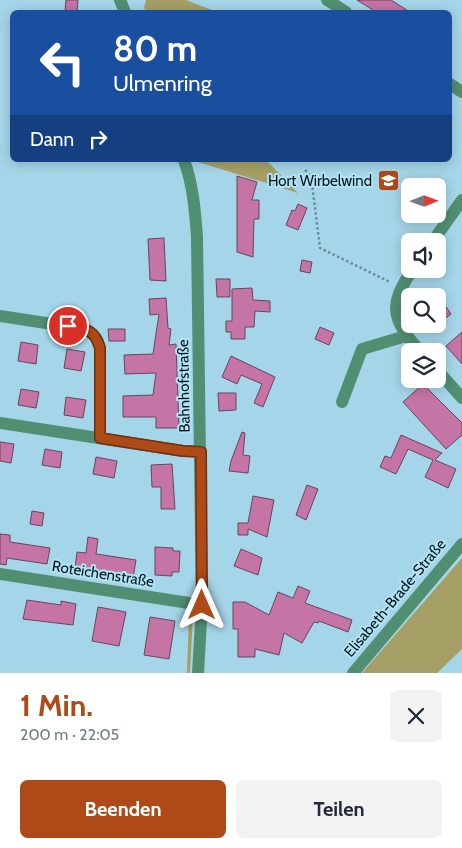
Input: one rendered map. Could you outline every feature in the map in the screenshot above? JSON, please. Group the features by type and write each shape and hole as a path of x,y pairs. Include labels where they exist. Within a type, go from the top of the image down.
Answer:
{"street":[{"path":"327,0 343,10"},
{"name":"Bahnhofstraße","path":"185,162 195,206 197,237 202,605 198,673"},
{"path":"439,233 462,200"},
{"path":"407,278 401,286 395,313 406,336 413,343"},
{"path":"0,316 85,329 97,339 100,348 100,438"},
{"path":"342,402 362,350 406,336"},
{"path":"446,380 462,398"},
{"path":"0,423 183,451 201,452"},
{"name":"Elisabeth-Brade-Straße","path":"354,673 462,544"},
{"name":"Roteichenstraße","path":"0,574 202,605"}],"path":[{"path":"305,170 311,176 320,248 401,286"}],"shaded area":[{"path":"146,0 186,0 212,10 145,10"},
{"path":"198,162 268,162 298,193"},
{"path":"462,558 462,649 437,673 362,673"},
{"path":"189,612 193,614 190,673 187,673"}],"building":[{"path":"66,0 78,0 77,10 65,10"},
{"path":"357,0 391,0 407,10 373,10"},
{"path":"237,176 257,182 252,200 259,200 259,219 254,219 253,257 237,252"},
{"path":"298,204 307,208 298,230 286,225 292,210 295,211"},
{"path":"164,238 166,281 150,280 148,239"},
{"path":"302,260 312,262 310,273 300,271"},
{"path":"216,279 230,279 230,297 217,297"},
{"path":"252,288 253,300 270,301 270,312 255,311 254,327 245,327 245,339 231,339 231,332 226,332 226,321 232,321 232,289"},
{"path":"166,298 168,328 171,329 169,345 176,344 179,428 156,428 156,417 123,417 123,396 153,395 156,373 125,374 124,355 153,354 159,314 150,315 149,299"},
{"path":"446,307 451,314 446,318"},
{"path":"320,327 334,333 329,345 315,339"},
{"path":"108,329 125,329 125,341 109,341"},
{"path":"462,332 462,364 446,346"},
{"path":"21,342 38,345 36,364 18,361"},
{"path":"67,349 85,352 81,371 64,368"},
{"path":"231,356 275,377 263,407 254,403 262,384 241,375 237,384 222,377"},
{"path":"419,388 427,388 462,423 462,435 446,449 403,402"},
{"path":"21,389 39,392 36,408 18,405"},
{"path":"218,393 236,393 236,410 219,411"},
{"path":"66,397 86,400 83,418 64,415"},
{"path":"242,432 245,433 243,455 250,456 248,473 229,471"},
{"path":"401,435 442,453 435,460 456,469 448,488 425,477 433,460 408,449 396,474 380,467 385,456 391,458"},
{"path":"0,442 14,444 11,463 0,461"},
{"path":"45,449 62,452 60,468 42,465"},
{"path":"96,457 117,461 114,478 93,474"},
{"path":"172,464 175,509 161,509 161,487 152,487 151,465"},
{"path":"307,485 318,489 306,520 296,515"},
{"path":"253,496 274,500 267,537 248,529 248,535 238,535 238,523 248,523"},
{"path":"32,511 44,513 42,526 30,524"},
{"path":"0,534 10,535 10,542 50,548 47,564 7,558 6,565 0,564"},
{"path":"88,537 98,539 96,554 136,560 133,578 110,575 110,572 75,568 77,552 86,553"},
{"path":"155,547 173,548 173,551 180,551 179,572 172,572 172,576 155,575"},
{"path":"241,549 262,558 258,575 234,566"},
{"path":"298,586 310,591 305,603 352,620 348,632 319,621 318,623 314,622 302,643 284,633 279,655 255,649 255,657 238,657 238,629 233,629 233,602 245,602 269,615 278,592 293,598"},
{"path":"27,600 61,605 61,601 76,604 73,625 23,619"},
{"path":"98,607 126,612 119,646 92,641"},
{"path":"150,617 175,621 169,659 144,655"}],"place":[{"name":"Hort Wirbelwind","path":"388,181"}],"route":[{"path":"68,326 85,329 92,333 97,339 100,348 100,438 201,452 202,605"}]}
